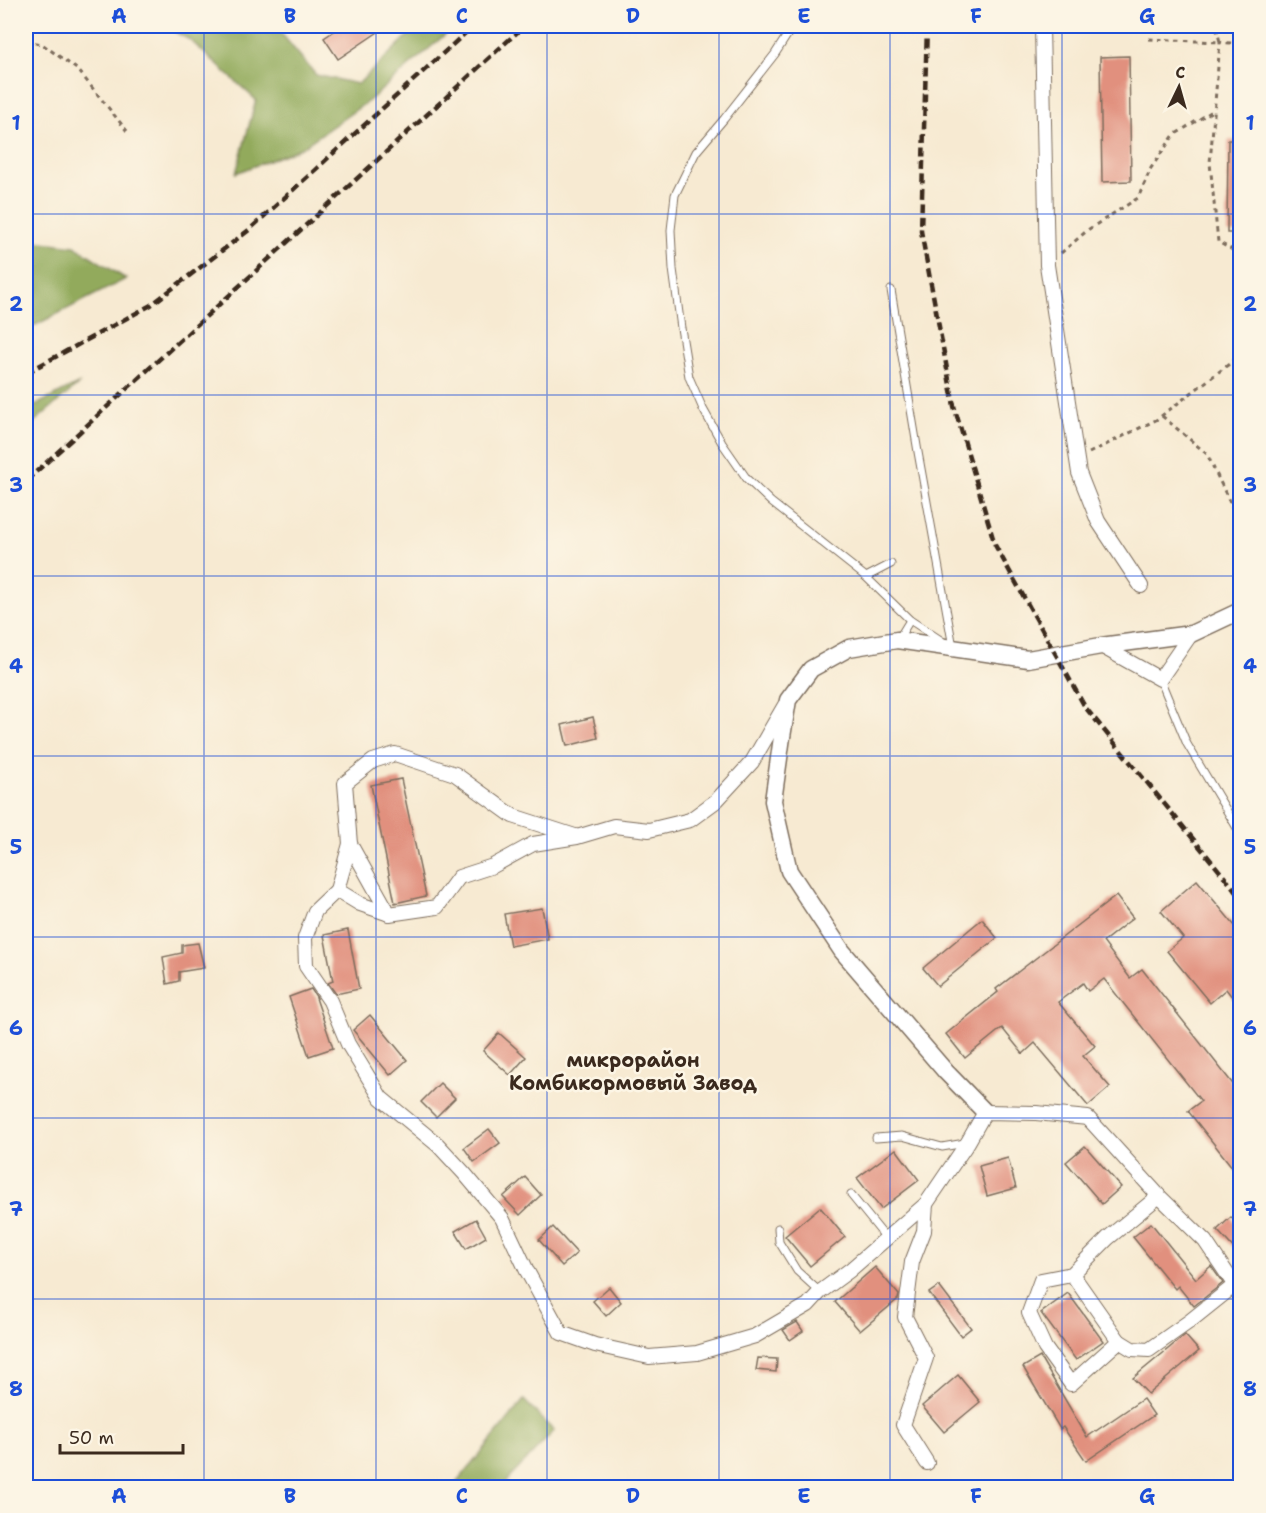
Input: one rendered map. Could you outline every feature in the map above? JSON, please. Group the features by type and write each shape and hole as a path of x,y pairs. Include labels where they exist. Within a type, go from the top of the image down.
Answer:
{"street":[{"path":"1042,26 1047,265 1079,473 1098,521 1141,586"},
{"path":"337,890 360,904 389,914 437,907 459,877 493,866 533,844 577,837 614,826 649,830 690,820 716,801 752,762 789,700 811,669 849,648 897,640 1028,659 1191,634 1240,611"},
{"path":"1101,646 1160,679 1191,634"},
{"path":"789,700 773,801 789,871 842,951 946,1072 985,1112 1036,1113 1088,1118 1159,1196 1205,1241 1238,1289 1149,1350 1132,1349 1119,1341 1072,1274"},
{"path":"577,837 513,816 455,774 395,754 373,760 345,783 350,844 337,890 315,911 305,938 306,966 330,1001 348,1044 381,1098 438,1145 502,1218 527,1271 561,1333 596,1345 649,1358 697,1353 755,1336 808,1305 820,1292 850,1270 926,1204 968,1142 985,1112"},
{"path":"350,844 389,914"},
{"path":"1119,1341 1071,1384 1045,1348 1029,1313 1041,1280 1072,1274 1108,1238 1159,1196"},
{"path":"926,1204 924,1231 912,1262 905,1317 926,1358 903,1425 927,1462"}],"lane":[{"path":"781,26 791,29 775,54 696,152 675,195 671,230 673,269 690,377 703,409 722,443 747,479 771,502 866,578 910,620 954,649"},
{"path":"891,290 954,649"},
{"path":"866,578 891,564"},
{"path":"897,640 910,620"},
{"path":"1160,679 1187,744 1240,833"},
{"path":"876,1138 902,1137 942,1148 968,1142"},
{"path":"851,1195 886,1238"},
{"path":"778,1228 779,1242 797,1271 820,1292"}],"path":[{"path":"1216,26 1220,42 1210,163 1218,242 1240,254"},
{"path":"1149,39 1240,44"},
{"path":"26,40 42,44 78,70 127,131"},
{"path":"1047,265 1089,229 1138,198 1151,168 1173,135 1214,110"},
{"path":"1077,459 1156,420 1237,358 1240,353"},
{"path":"1161,416 1207,454 1240,524"}],"green space":[{"path":"164,26 275,26 316,75 358,84 418,26 455,26 370,100 301,148 236,173 256,100 190,40"},
{"path":"26,240 75,246 126,279 26,330"},
{"path":"80,383 26,429 26,410"},
{"path":"524,1400 554,1431 501,1487 453,1487"}],"building":[{"path":"342,26 387,26 338,59 324,38"},
{"path":"1129,56 1131,181 1102,182 1100,57"},
{"path":"1228,140 1240,140 1240,233 1227,233"},
{"path":"593,717 598,738 567,746 562,725"},
{"path":"401,779 426,896 395,903 371,785"},
{"path":"1197,880 1240,932 1240,1007 1226,989 1210,1003 1167,951 1183,938 1161,911"},
{"path":"1116,896 1133,918 1103,942 1130,978 1142,969 1240,1093 1240,1177 1188,1111 1201,1101 1104,979 1088,991 1083,983 1058,1002 1095,1046 1083,1056 1110,1087 1088,1106 1035,1043 1023,1054 1002,1028 965,1058 946,1034 998,992 996,989"},
{"path":"542,908 548,939 510,946 504,914"},
{"path":"982,919 997,938 938,986 923,968"},
{"path":"348,930 359,989 336,994 328,983 333,981 324,935"},
{"path":"198,943 204,968 179,972 179,981 167,984 163,957 182,953 182,945"},
{"path":"311,989 317,998 333,1048 309,1056 289,997"},
{"path":"370,1015 407,1060 390,1075 353,1030"},
{"path":"499,1033 526,1057 510,1075 483,1051"},
{"path":"440,1083 455,1098 436,1117 421,1102"},
{"path":"489,1129 500,1143 474,1162 464,1148"},
{"path":"1085,1146 1121,1187 1102,1204 1066,1162"},
{"path":"896,1149 919,1180 881,1209 857,1178"},
{"path":"1008,1158 1016,1188 987,1196 979,1166"},
{"path":"525,1177 541,1195 520,1215 503,1197"},
{"path":"820,1207 845,1237 810,1266 785,1236"},
{"path":"1231,1217 1240,1227 1240,1255 1217,1230"},
{"path":"476,1219 486,1237 466,1249 455,1231"},
{"path":"1151,1223 1196,1279 1211,1266 1223,1283 1194,1306 1178,1286 1175,1289 1133,1237"},
{"path":"553,1227 577,1253 562,1266 539,1240"},
{"path":"875,1267 899,1295 898,1299 860,1331 835,1302"},
{"path":"939,1286 971,1328 961,1336 929,1293"},
{"path":"609,1287 621,1302 606,1316 593,1301"},
{"path":"1068,1293 1103,1341 1076,1360 1041,1313"},
{"path":"797,1322 803,1331 790,1340 783,1330"},
{"path":"1185,1335 1199,1351 1148,1394 1133,1378"},
{"path":"1040,1357 1087,1437 1143,1399 1154,1415 1086,1461 1063,1427 1060,1429 1023,1367"},
{"path":"758,1358 777,1359 776,1372 756,1370"},
{"path":"958,1375 980,1402 944,1432 922,1406"}],"railway":[{"path":"26,373 151,305 249,230 473,26"},
{"path":"26,481 524,26"},
{"path":"927,26 921,231 954,406 995,545 1085,707 1240,896"}],"district":[{"name":"микрорайон Комбикормовый Завод","path":"633,1072"}]}
